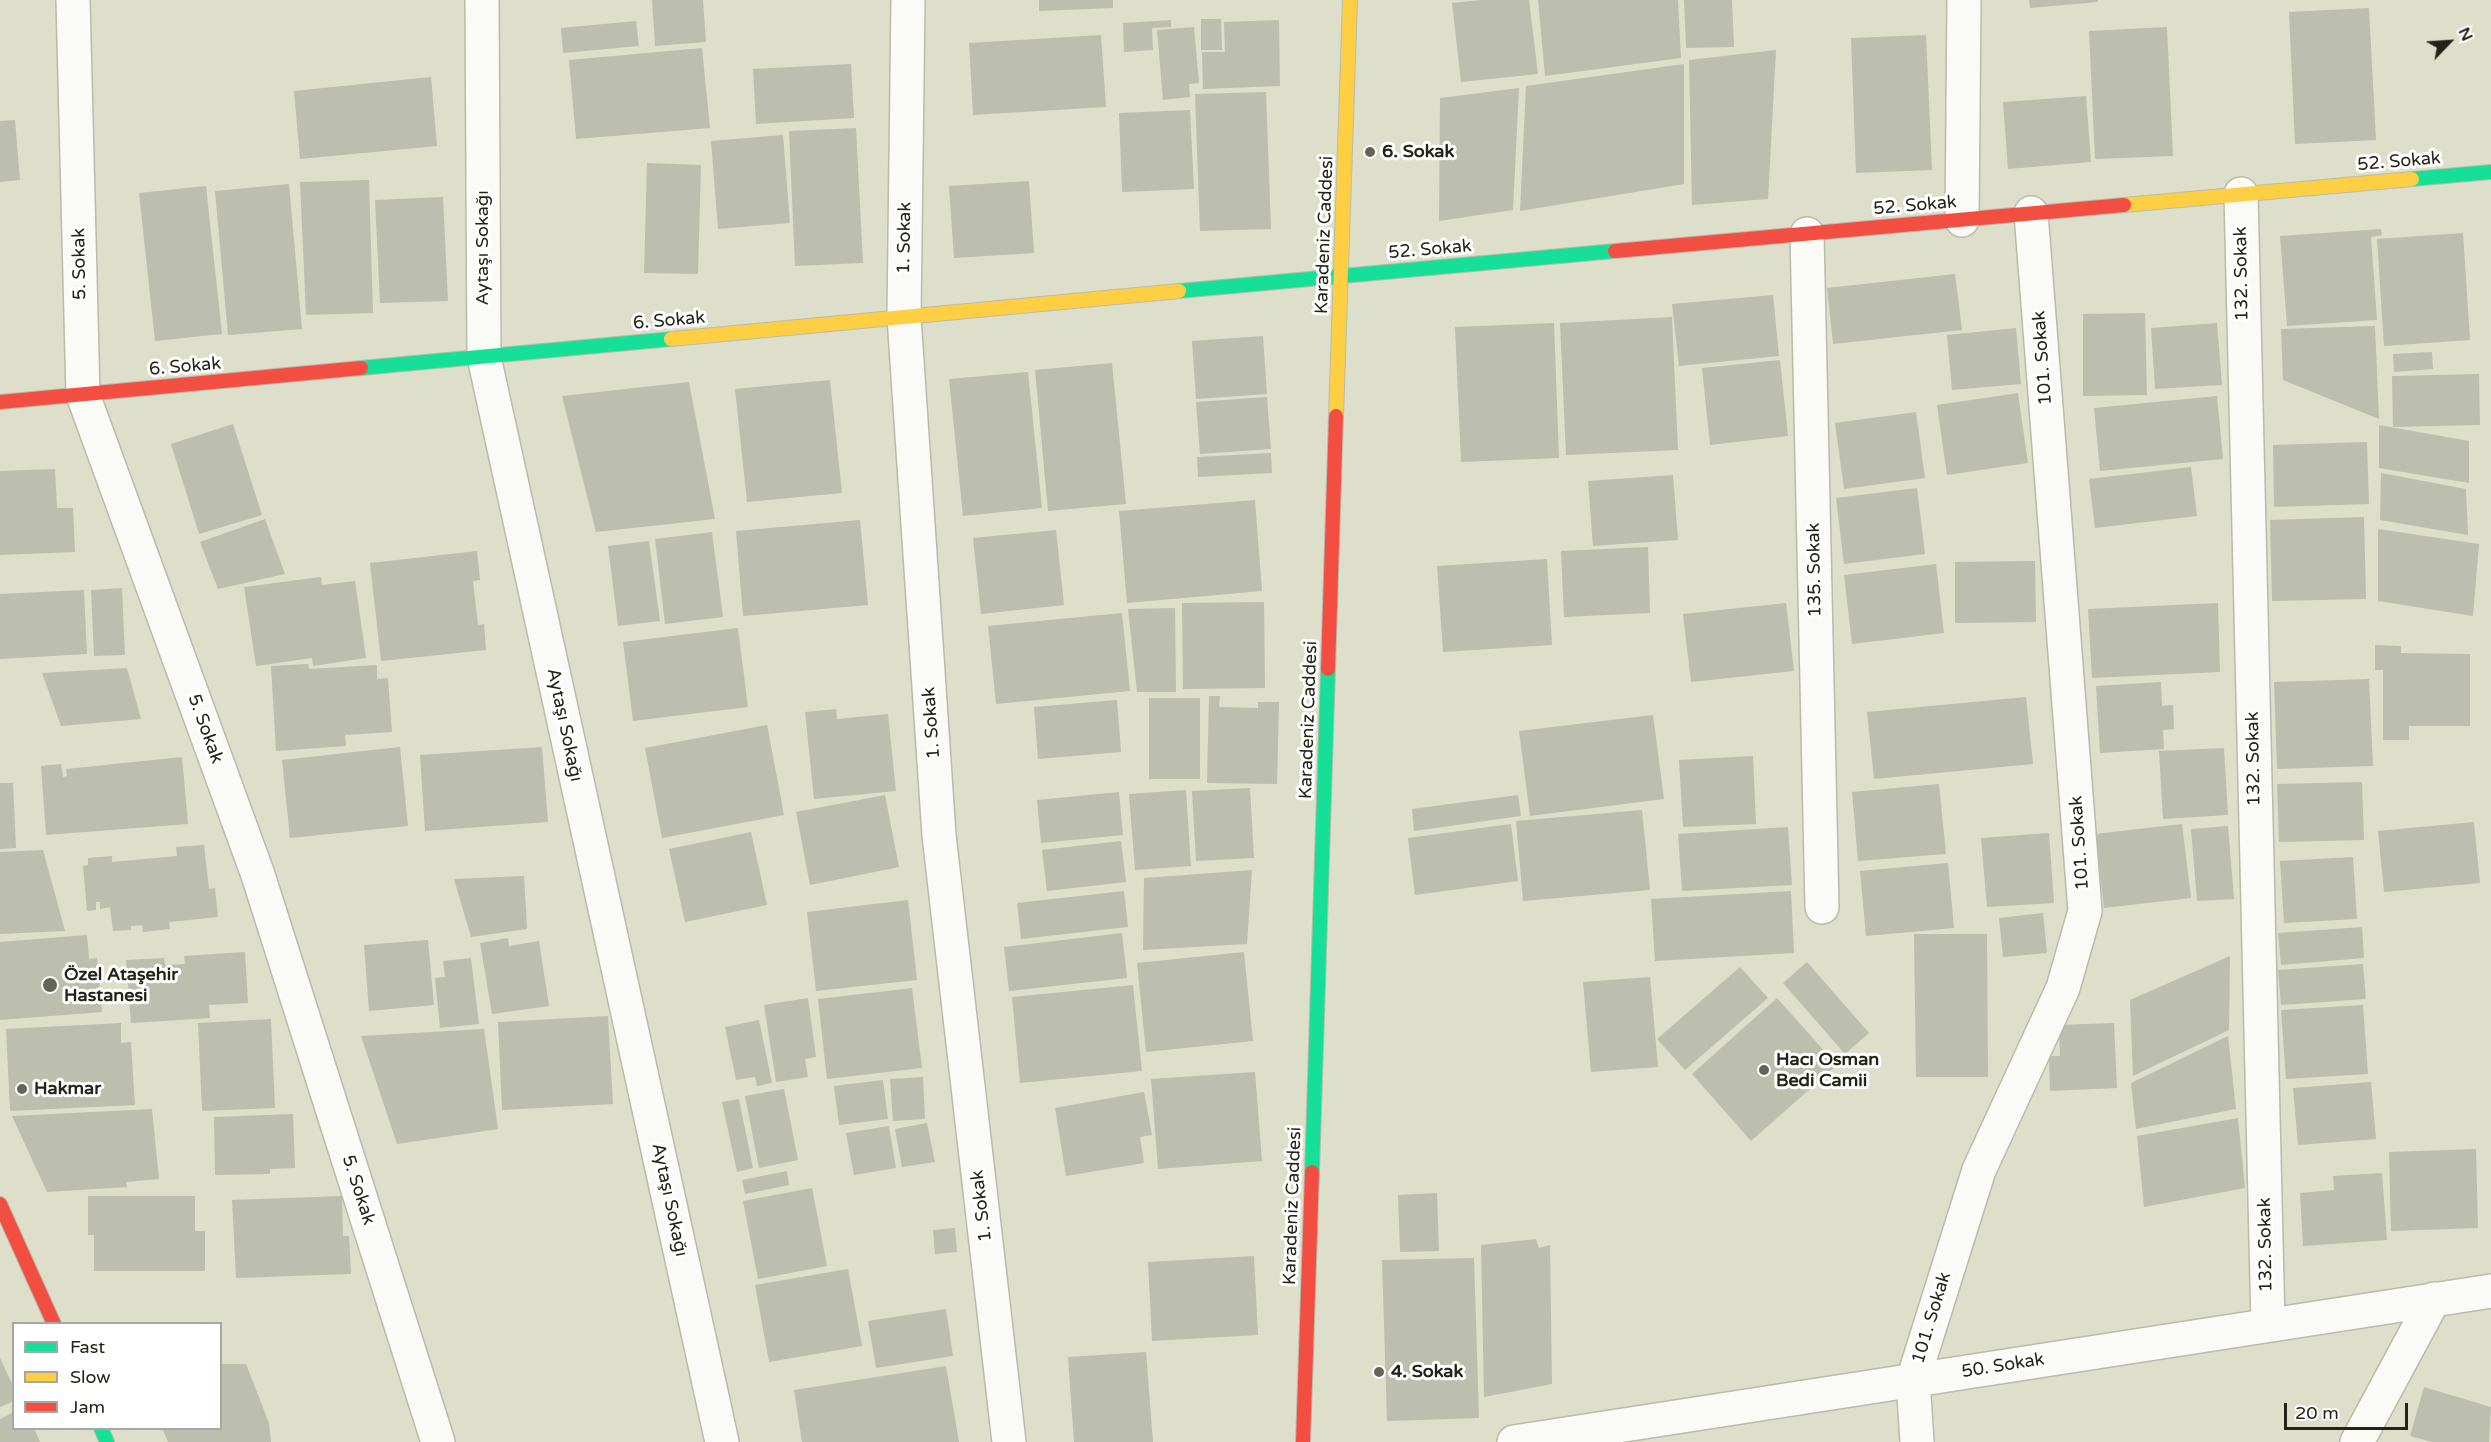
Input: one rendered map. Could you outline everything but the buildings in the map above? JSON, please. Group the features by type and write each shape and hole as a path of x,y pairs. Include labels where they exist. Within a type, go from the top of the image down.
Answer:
{"street":[{"name":"5. Sokak","path":"73,0 83,395 258,875 438,1442"},
{"name":"Aytaşı Sokağı","path":"482,0 484,357 722,1442"},
{"name":"1. Sokak","path":"908,0 904,317 939,835 1009,1442"},
{"name":"Karadeniz Caddesi","path":"1303,1442 1350,0"},
{"path":"1962,220 1964,0"},
{"name":"52. Sokak","path":"1341,276 2491,172"},
{"name":"132. Sokak","path":"2241,194 2268,1324"},
{"name":"101. Sokak","path":"1917,1442 1913,1380 1978,1170 2063,988 2085,911 2031,213"},
{"name":"135. Sokak","path":"1808,234 1822,907"},
{"name":"6. Sokak","path":"0,402 1341,276"},
{"path":"0,1204 54,1322"},
{"name":"50. Sokak","path":"1514,1442 2491,1291"},
{"path":"2357,1442 2434,1299"}],"traffic: fast":[{"path":"2412,179 2491,172"},
{"path":"1179,291 1615,251"},
{"path":"361,368 671,339"},
{"path":"1312,1172 1328,669"},
{"path":"102,1430 107,1442"}],"traffic: slow":[{"path":"1336,416 1350,0"},
{"path":"2124,205 2412,179"},
{"path":"671,339 1179,291"}],"traffic: jam":[{"path":"1615,251 2124,205"},
{"path":"0,402 361,368"},
{"path":"1328,669 1336,416"},
{"path":"1303,1442 1312,1172"},
{"path":"0,1204 53,1322"}],"place":[{"name":"6. Sokak","path":"1370,152"},
{"name":"Özel Ataşehir Hastanesi","path":"50,985"},
{"name":"Hacı Osman Bedi Camii","path":"1764,1070"},
{"name":"Hakmar","path":"22,1089"},
{"name":"4. Sokak","path":"1379,1372"}]}
